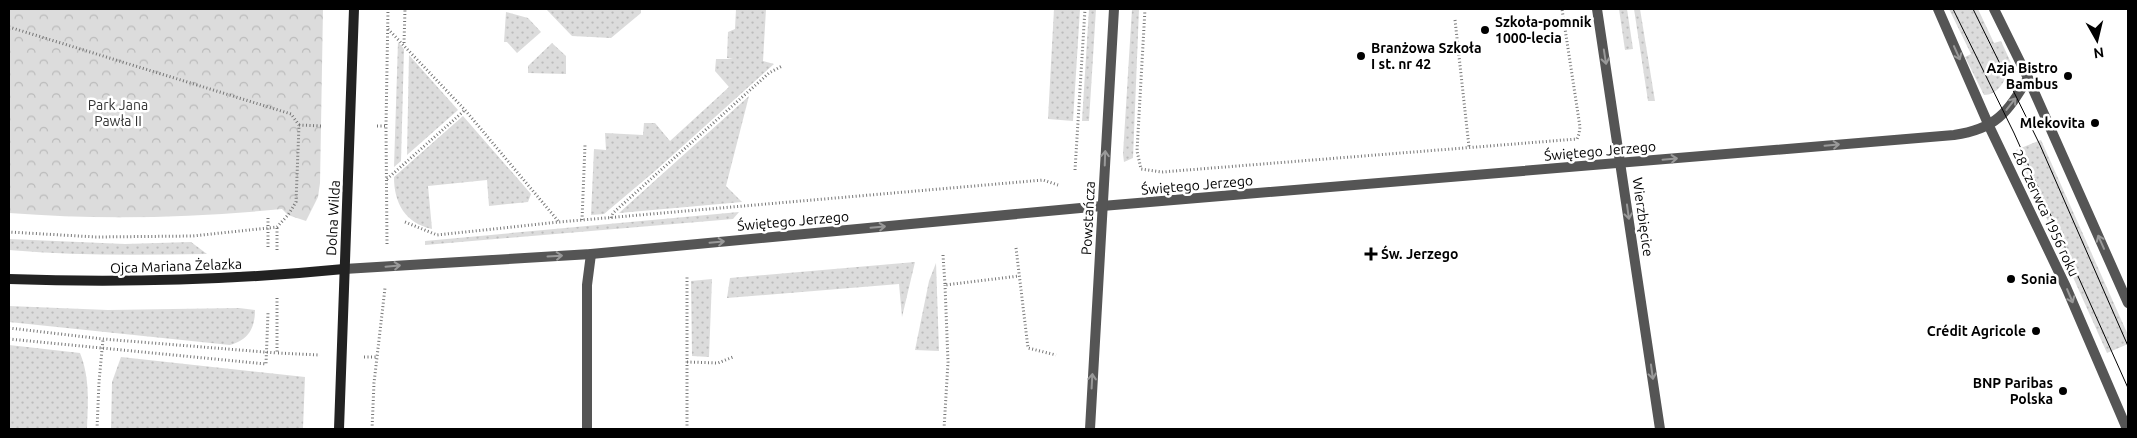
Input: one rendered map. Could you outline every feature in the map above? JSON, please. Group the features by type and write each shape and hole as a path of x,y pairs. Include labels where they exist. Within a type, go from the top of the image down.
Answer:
{"street":[{"name":"Dolna Wilda","path":"339,429 340,356 354,9"},
{"name":"Powstańcza","path":"1090,429 1114,9"},
{"name":"Wierzbięcice","path":"1598,9 1660,429"},
{"name":"28 Czerwca 1956 roku","path":"1938,9 1989,126 2066,287 2127,429"},
{"path":"1994,9 2028,78 2128,303"},
{"name":"Świętego Jerzego","path":"344,269 591,254 1102,206 1954,134 1989,126 2011,106 2028,78"},
{"path":"587,429 587,285 591,254"},
{"name":"Ojca Mariana Żelazka","path":"9,279 160,281 277,275 344,269"}],"path":[{"path":"372,429 374,383 387,267 388,191 386,126 388,9"},
{"path":"404,44 406,9"},
{"path":"1076,170 1085,9"},
{"path":"1145,9 1137,151 1141,169 1162,172 1577,139 1580,127 1562,9"},
{"path":"1455,20 1469,147"},
{"path":"9,27 292,114 300,125 296,202 277,228 276,353"},
{"path":"388,28 465,110 559,222"},
{"path":"611,218 613,213 769,73 782,66"},
{"path":"387,179 465,110"},
{"path":"300,125 322,126"},
{"path":"377,126 386,126"},
{"path":"582,220 584,145"},
{"path":"405,222 437,235 559,222 1043,180 1060,186"},
{"path":"268,217 268,247"},
{"path":"9,232 96,237 193,236 277,228"},
{"path":"1016,248 1028,348 1056,355"},
{"path":"943,255 948,362 944,429"},
{"path":"687,276 687,429"},
{"path":"945,284 1020,276"},
{"path":"9,339 266,364 268,313"},
{"path":"9,328 103,339 276,353 378,357"},
{"path":"98,429 103,339"},
{"path":"687,362 718,363 734,357"}],"green space":[{"name":"Park Jana Pawła II","path":"9,9 323,9 320,183 318,197 306,221 288,215 282,209 146,217 77,217 9,213"},
{"path":"546,9 641,9 641,13 611,38 572,36"},
{"path":"736,9 766,9 763,61 774,64 604,214 591,215 594,149 606,150 605,133 643,135 644,123 655,123 670,141 729,87 715,71 716,59 733,59 727,58 728,32 735,29"},
{"path":"1054,9 1080,9 1073,121 1048,119"},
{"path":"1089,9 1096,9 1089,121 1082,121"},
{"path":"1132,9 1139,9 1133,158 1124,162 1123,154"},
{"path":"1619,9 1627,9 1633,49 1625,50"},
{"path":"1634,9 1640,9 1655,101 1648,101"},
{"path":"1949,9 1978,9 1994,43 2001,41 2012,65 2005,80 1994,92 1984,95 1965,57 1971,54"},
{"path":"506,12 528,18 541,32 517,53 507,42 504,42"},
{"path":"398,42 404,49 401,161 394,167"},
{"path":"552,43 566,56 566,74 528,73 528,66"},
{"path":"409,55 458,110 407,155"},
{"path":"749,96 726,186 742,202 619,213"},
{"path":"463,116 531,194 528,202 489,206 487,180 428,186 432,229 408,217 396,195 394,177"},
{"path":"2041,140 2128,335 2128,344 2107,353 2016,150"},
{"path":"739,212 733,219 425,245 425,241"},
{"path":"9,239 125,244 191,242 207,254 108,255 34,252 9,250"},
{"path":"915,262 902,317 899,284 727,298 730,278"},
{"path":"936,263 939,351 915,350 929,281"},
{"path":"712,279 709,357 692,356 691,281"},
{"path":"9,306 108,310 239,308 255,310 255,317 252,328 246,337 230,345 9,322"},
{"path":"9,345 80,353 87,381 87,429 9,429"},
{"path":"121,357 305,377 303,428 111,429 112,382"}],"tram line":[{"path":"1953,9 2014,133 2128,388"},
{"path":"1973,9 2040,145 2128,346"}],"place":[{"name":"Szkoła-pomnik 1000-lecia","path":"1485,30"},
{"name":"Branżowa Szkoła I st. nr 42","path":"1361,56"},
{"name":"Azja Bistro Bambus","path":"2068,76"},
{"name":"Mlekovita","path":"2095,123"},
{"name":"Św. Jerzego","path":"1371,254"},
{"name":"Sonia","path":"2011,279"},
{"name":"Crédit Agricole","path":"2036,331"},
{"name":"BNP Paribas Polska","path":"2063,391"}]}
